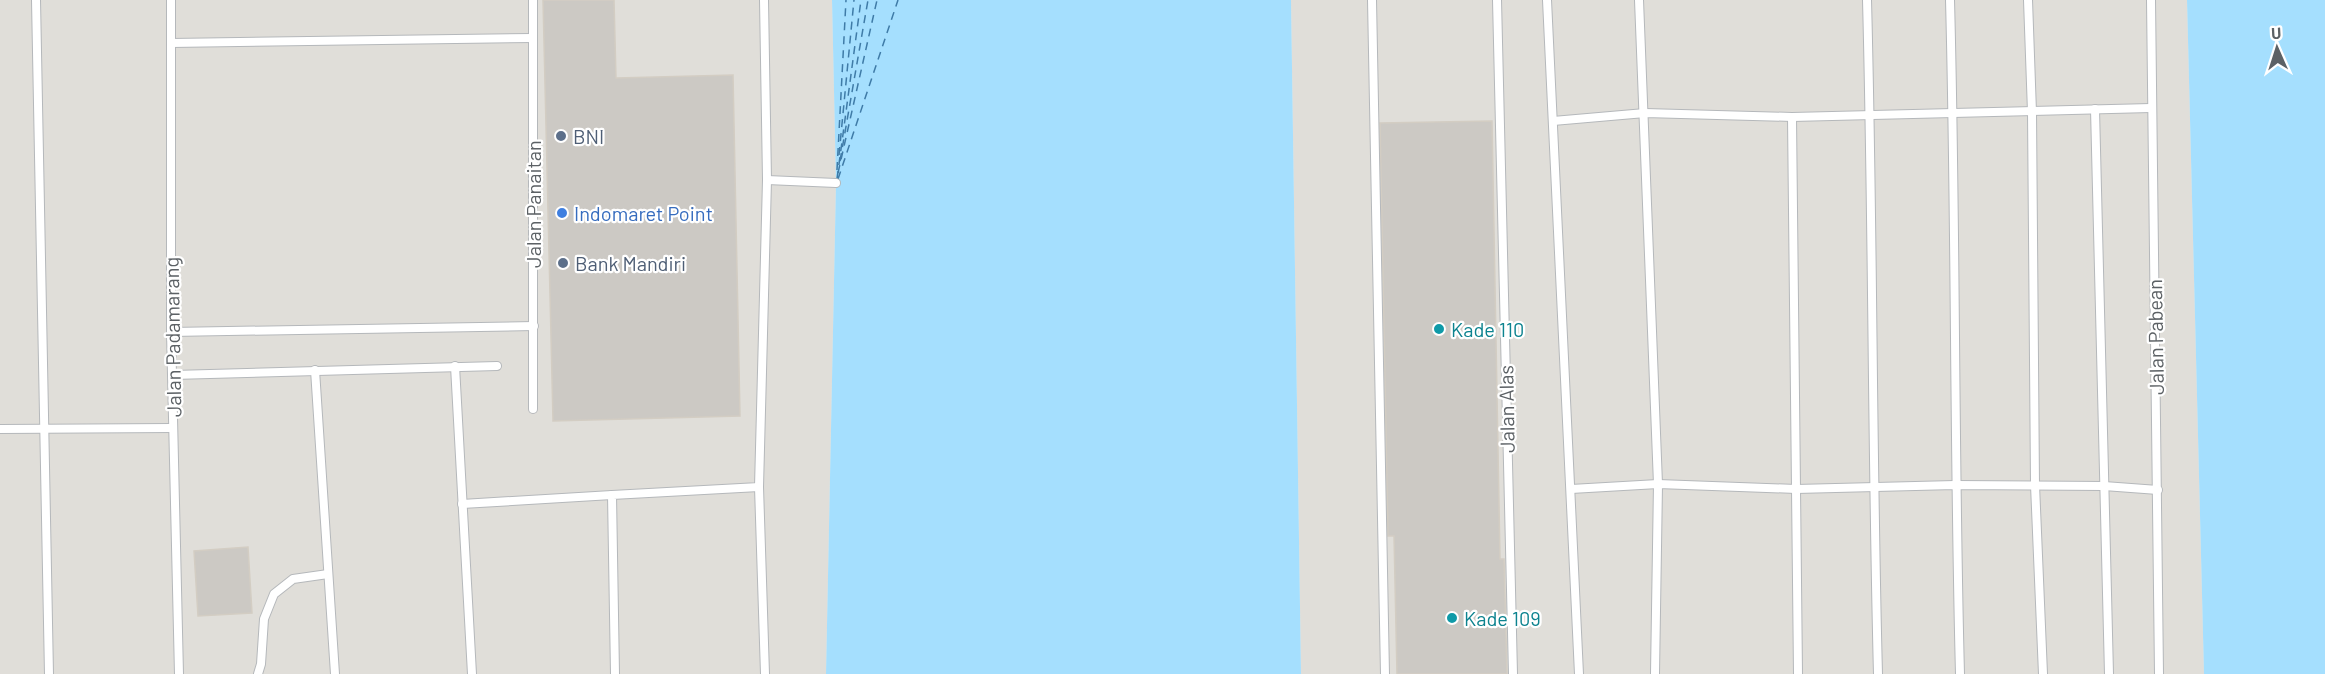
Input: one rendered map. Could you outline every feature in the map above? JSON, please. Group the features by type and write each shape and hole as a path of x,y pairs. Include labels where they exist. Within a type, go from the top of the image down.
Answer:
{"lane":[{"path":"36,0 49,674"},
{"name":"Jalan Padamarang","path":"171,0 171,332 179,674"},
{"name":"Jalan Panaitan","path":"533,0 533,409"},
{"path":"764,0 767,180 759,487 765,674"},
{"path":"1372,0 1384,674"},
{"name":"Jalan Alas","path":"1497,0 1513,674"},
{"path":"1547,0 1579,674"},
{"path":"1639,0 1658,484 1655,674"},
{"path":"1867,0 1873,487 1878,674"},
{"path":"1950,0 1953,112 1955,485 1960,674"},
{"path":"2028,0 2032,112 2035,485 2043,674"},
{"name":"Jalan Pabean","path":"2151,0 2159,674"},
{"path":"171,43 533,38"},
{"path":"1553,121 1645,113 1792,117 2151,108"},
{"path":"2095,109 2109,674"},
{"path":"1792,117 1798,674"},
{"path":"767,180 836,183"},
{"path":"171,332 534,326"},
{"path":"455,366 472,674"},
{"path":"173,375 498,366"},
{"path":"315,370 335,674"},
{"path":"0,429 173,428"},
{"path":"1571,489 1658,484 1796,489 2035,485 2104,486 2158,490"},
{"path":"462,504 759,487"},
{"path":"612,495 615,674"},
{"path":"258,674 261,664 264,619 274,594 293,579 328,574"}],"shaded area":[{"path":"0,0 832,0 836,183 826,674 0,674"},
{"path":"1291,0 2187,0 2204,674 1301,674"}],"water":[{"path":"832,0 1291,0 1301,674 826,674 836,183"},
{"path":"2187,0 2325,0 2325,674 2204,674"}],"building":[{"path":"543,0 614,0 616,78 733,75 740,416 553,421"},
{"name":"Kade 110","path":"1492,121 1500,559 1504,559 1507,674 1397,674 1394,536 1388,536 1380,123"},
{"path":"248,547 252,613 198,616 194,551"}],"ferry route":[{"path":"837,170 846,0"},
{"path":"839,155 854,0"},
{"path":"837,179 861,0"},
{"path":"840,161 868,0"},
{"path":"838,173 877,0"},
{"path":"838,179 898,0"}],"place":[{"name":"BNI","path":"561,136"},
{"name":"Indomaret Point","path":"562,213"},
{"name":"Bank Mandiri","path":"563,263"},
{"name":"Kade 110","path":"1439,329"},
{"name":"Kade 109","path":"1452,618"}]}
